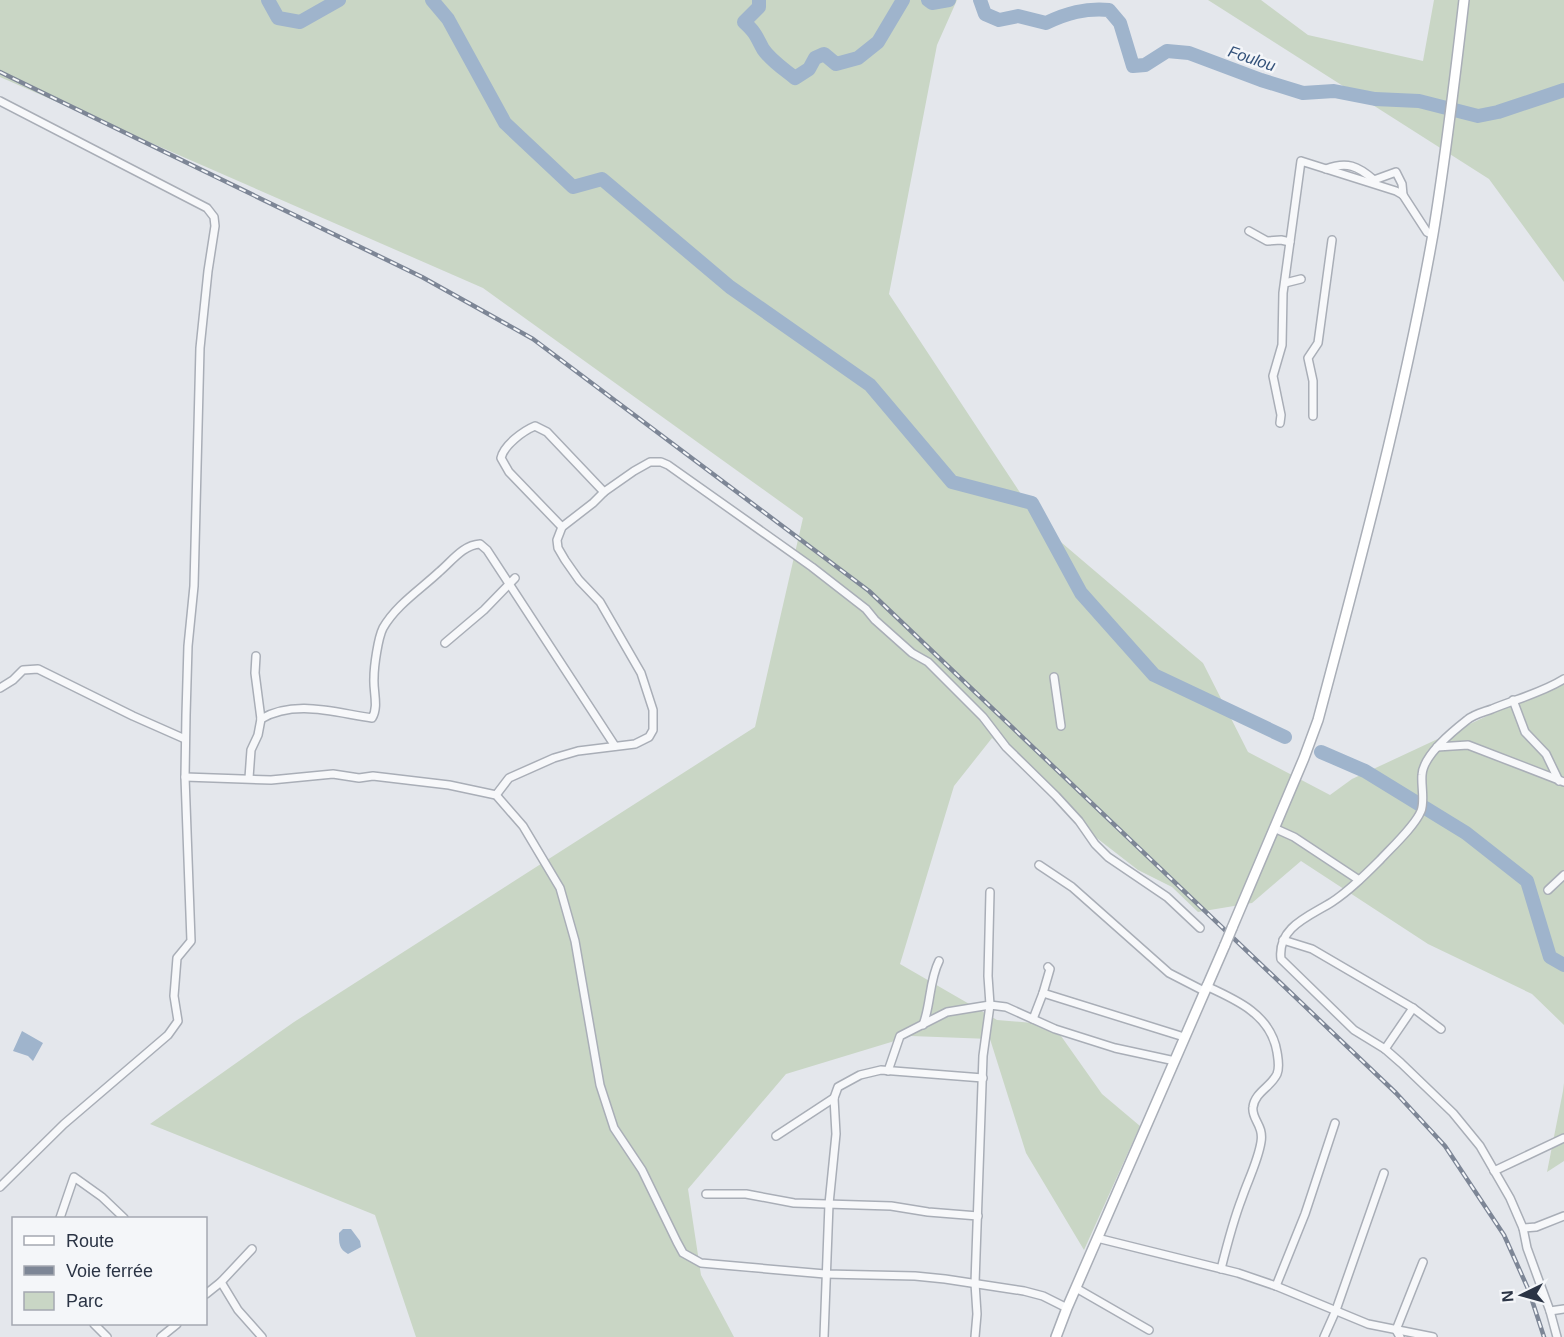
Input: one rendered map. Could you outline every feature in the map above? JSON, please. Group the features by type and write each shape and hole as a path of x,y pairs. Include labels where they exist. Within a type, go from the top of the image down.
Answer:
{"street":[{"path":"1056,1337 1232,928 1318,720 1382,477 1433,235 1448,141 1464,0"},
{"path":"0,101 207,208 214,217 215,226 200,348 194,586 188,646 185,739 191,941 177,958 174,996 178,1022 168,1035 57,1131 0,1187"},
{"path":"1280,423 1281,416 1273,376 1282,345 1285,283 1301,161 1396,191 1403,195 1427,232 1433,235"},
{"path":"1325,170 1336,165 1351,164 1362,169 1374,180 1396,172 1402,184 1403,195"},
{"path":"1250,231 1267,241 1290,242"},
{"path":"1313,416 1313,381 1308,358 1318,343 1332,240"},
{"path":"1285,283 1301,279"},
{"path":"562,527 509,472 501,458 503,451 527,429 535,426 547,432 604,492"},
{"path":"496,795 510,778 554,758 578,751 635,744 649,737 653,730 653,710 641,673 600,602 579,580 558,548 557,540 562,527 604,492 650,462 661,462 812,567 866,609 912,653 928,662 983,717 1006,747 1056,795 1108,857 1167,897 1200,928"},
{"path":"261,719 285,709 333,710 372,718 376,712 374,677 383,629 419,588 461,551 473,544 480,544 487,550 566,667 615,746"},
{"path":"445,643 515,578"},
{"path":"249,778 251,750 258,735 261,719 255,674 256,656"},
{"path":"0,688 23,670 38,669 185,739"},
{"path":"1054,677 1060,726"},
{"path":"1557,1337 1527,1248 1523,1228 1510,1198 1480,1146 1453,1113 1385,1049 1354,1030 1281,959 1283,940 1301,919 1332,902 1359,880 1405,833 1421,811 1424,766 1437,747 1469,718 1548,689 1564,680"},
{"path":"1513,700 1525,732 1546,754 1562,782"},
{"path":"1437,747 1468,745 1562,782"},
{"path":"185,777 271,780 333,774 359,778 373,776 448,785 496,795 523,826 560,888 575,940 605,1104 614,1128 642,1170 683,1253 701,1263 825,1274 915,1276 975,1283 1043,1296 1067,1308"},
{"path":"1274,828 1294,837 1359,880"},
{"path":"1039,865 1072,887 1169,973 1239,1001 1269,1028 1278,1061 1276,1076 1256,1097 1253,1106 1253,1113 1261,1127 1261,1146 1232,1224 1221,1269"},
{"path":"1548,890 1564,875"},
{"path":"975,1337 983,1056 990,1005 988,976 990,892"},
{"path":"1283,940 1312,949 1413,1008 1440,1029"},
{"path":"923,1025 929,1010 933,973 939,961"},
{"path":"1033,1019 1050,969 1048,967"},
{"path":"1043,993 1184,1037"},
{"path":"888,1071 900,1036 947,1012 990,1005 1006,1006 1055,1029 1115,1048 1174,1061"},
{"path":"1385,1049 1413,1008"},
{"path":"824,1337 829,1204 836,1134 834,1098 838,1088 860,1075 881,1070 983,1078"},
{"path":"776,1136 834,1098"},
{"path":"1276,1286 1305,1214 1335,1123"},
{"path":"1494,1171 1564,1138"},
{"path":"1324,1337 1336,1310 1384,1173"},
{"path":"60,1217 74,1177 102,1197 123,1217"},
{"path":"706,1194 746,1194 794,1203 891,1206 978,1216"},
{"path":"1523,1228 1536,1227 1564,1216"},
{"path":"1097,1238 1221,1269 1276,1286 1368,1324 1433,1337"},
{"path":"207,1293 221,1282 252,1249"},
{"path":"1396,1330 1423,1262"},
{"path":"221,1282 238,1310 262,1337"},
{"path":"1076,1288 1149,1330"},
{"path":"1550,1311 1564,1310"},
{"path":"96,1325 107,1337"},
{"path":"161,1337 175,1325"},
{"path":"1396,1330 1400,1337"}],"green space":[{"path":"0,0 957,0 937,45 889,294 1042,526 1203,663 1248,752 1330,795 1352,779 1564,680 1564,1025 1532,994 1428,944 1301,861 1252,903 1198,912 1172,887 1138,870 1085,829 992,738 954,786 900,964 997,1020 1033,1023 1061,1036 1102,1094 1140,1126 1084,1250 1026,1153 990,1039 911,1036 786,1074 688,1189 701,1275 734,1337 416,1337 375,1215 150,1124 294,1022 755,727 803,518 483,288 0,77"},
{"path":"1208,0 1261,0 1308,35 1423,61 1434,0 1564,0 1564,282 1489,179"},
{"path":"1564,1083 1564,1161 1547,1172 1563,1091"}],"water":[{"path":"22,1031 43,1043 33,1061 28,1056 13,1051"},
{"path":"343,1229 351,1229 360,1241 361,1247 348,1254 339,1243 339,1233"}],"waterway":[{"name":"Foulou","path":"268,0 278,18 300,22 339,0"},
{"path":"432,0 448,19 505,123 573,187 602,179 730,287 870,385 952,482 1032,503 1081,593 1154,675 1285,737"},
{"name":"Foulou","path":"759,0 759,7 744,22 770,57 795,78 809,69 815,58 824,54 836,64 858,58 878,42 903,0"},
{"name":"Foulou","path":"928,0 932,3 949,0"},
{"name":"Foulou","path":"980,0 985,14 999,20 1018,16 1046,23 1076,12 1109,10 1120,23 1133,66 1145,65 1167,51 1189,53 1303,93 1334,91 1375,99 1419,101 1478,116 1498,112 1564,90"},
{"path":"1321,752 1365,771 1466,833 1527,881 1550,957 1564,965"}],"railway":[{"path":"0,72 422,277 533,339 869,591 1396,1093 1445,1146 1504,1235 1529,1291 1544,1337"}]}
